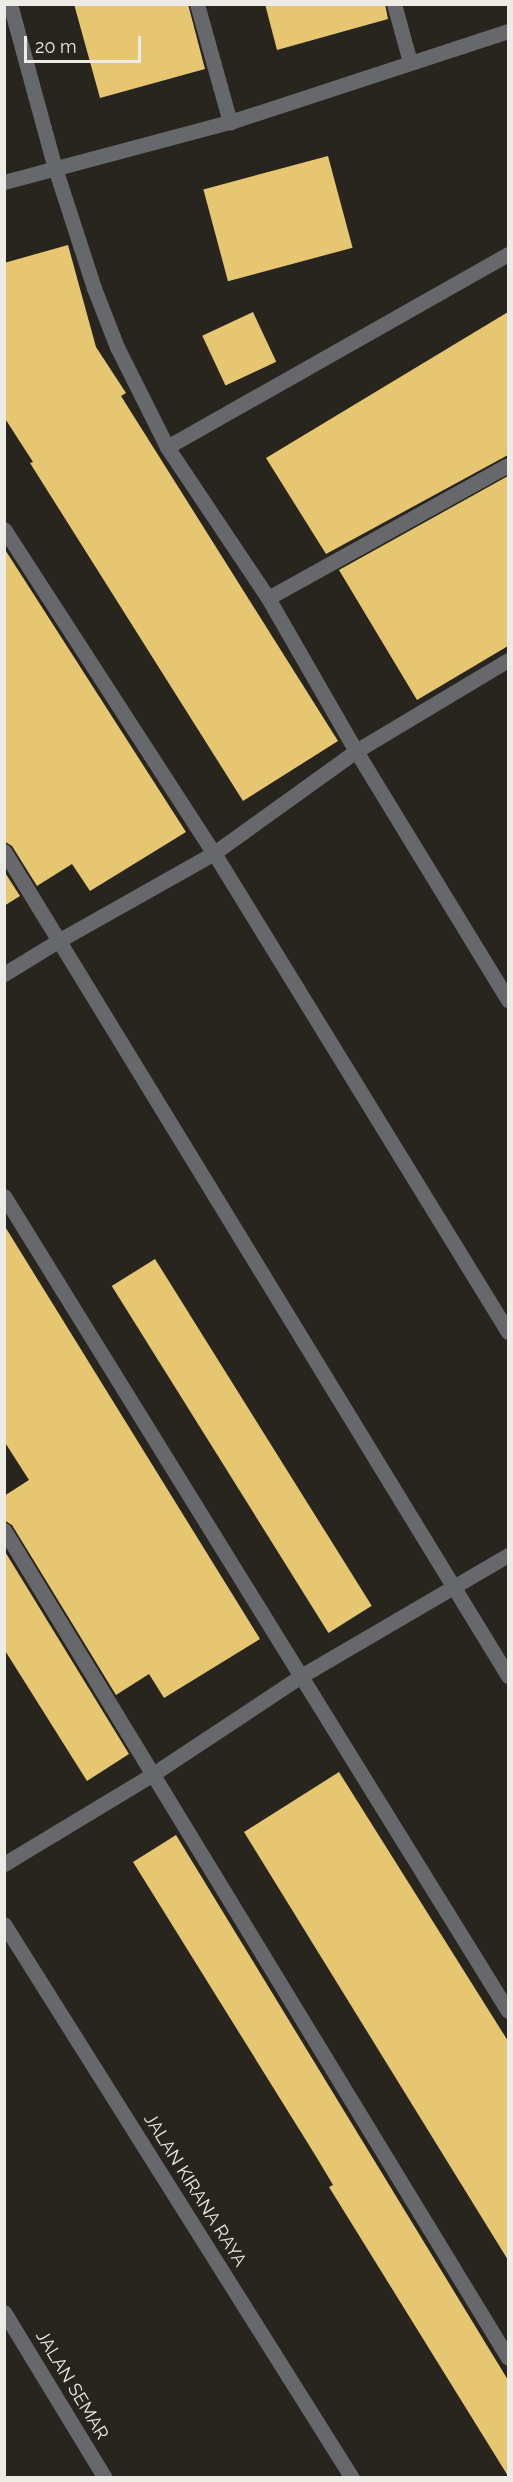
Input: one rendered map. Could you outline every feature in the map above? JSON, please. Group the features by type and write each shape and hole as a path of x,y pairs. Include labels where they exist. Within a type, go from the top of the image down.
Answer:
{"street":[{"path":"10,4 55,168 94,288 117,346 167,447 268,598 356,752 508,1000"},
{"path":"197,4 230,122"},
{"path":"394,4 410,62"},
{"path":"4,182 230,122 508,31"},
{"path":"167,447 508,254"},
{"path":"268,598 508,465"},
{"path":"4,529 214,853 508,1332"},
{"path":"4,974 214,853 356,752 508,660"},
{"path":"4,851 508,1676"},
{"path":"4,1196 508,2011"},
{"path":"4,1530 508,2358"},
{"path":"4,1864 153,1774 301,1676 508,1555"},
{"name":"JALAN KIRANA RAYA","path":"4,1924 352,2478"},
{"name":"JALAN SEMAR","path":"4,2312 105,2478"}],"building":[{"path":"74,4 188,4 205,69 100,98"},
{"path":"265,4 385,4 388,19 277,50"},
{"path":"328,156 353,248 228,281 203,189"},
{"path":"68,245 96,347 126,393 121,396 338,741 243,801 30,463 33,462 4,417 4,263"},
{"path":"253,312 276,362 225,386 202,336"},
{"path":"508,312 508,455 326,554 266,458"},
{"path":"508,476 508,646 417,700 339,570"},
{"path":"4,548 186,832 90,891 72,864 37,886 12,846 4,841"},
{"path":"4,871 20,896 4,906"},
{"path":"4,1225 260,1639 164,1698 149,1674 116,1695 12,1525 4,1520 4,1496 29,1480 4,1441"},
{"path":"155,1259 372,1606 328,1633 112,1286"},
{"path":"4,1550 129,1754 87,1781 4,1649"},
{"path":"339,1772 508,2041 508,2260 244,1832"},
{"path":"176,1835 508,2380 508,2476 329,2187 333,2185 317,2158 133,1862"}]}
